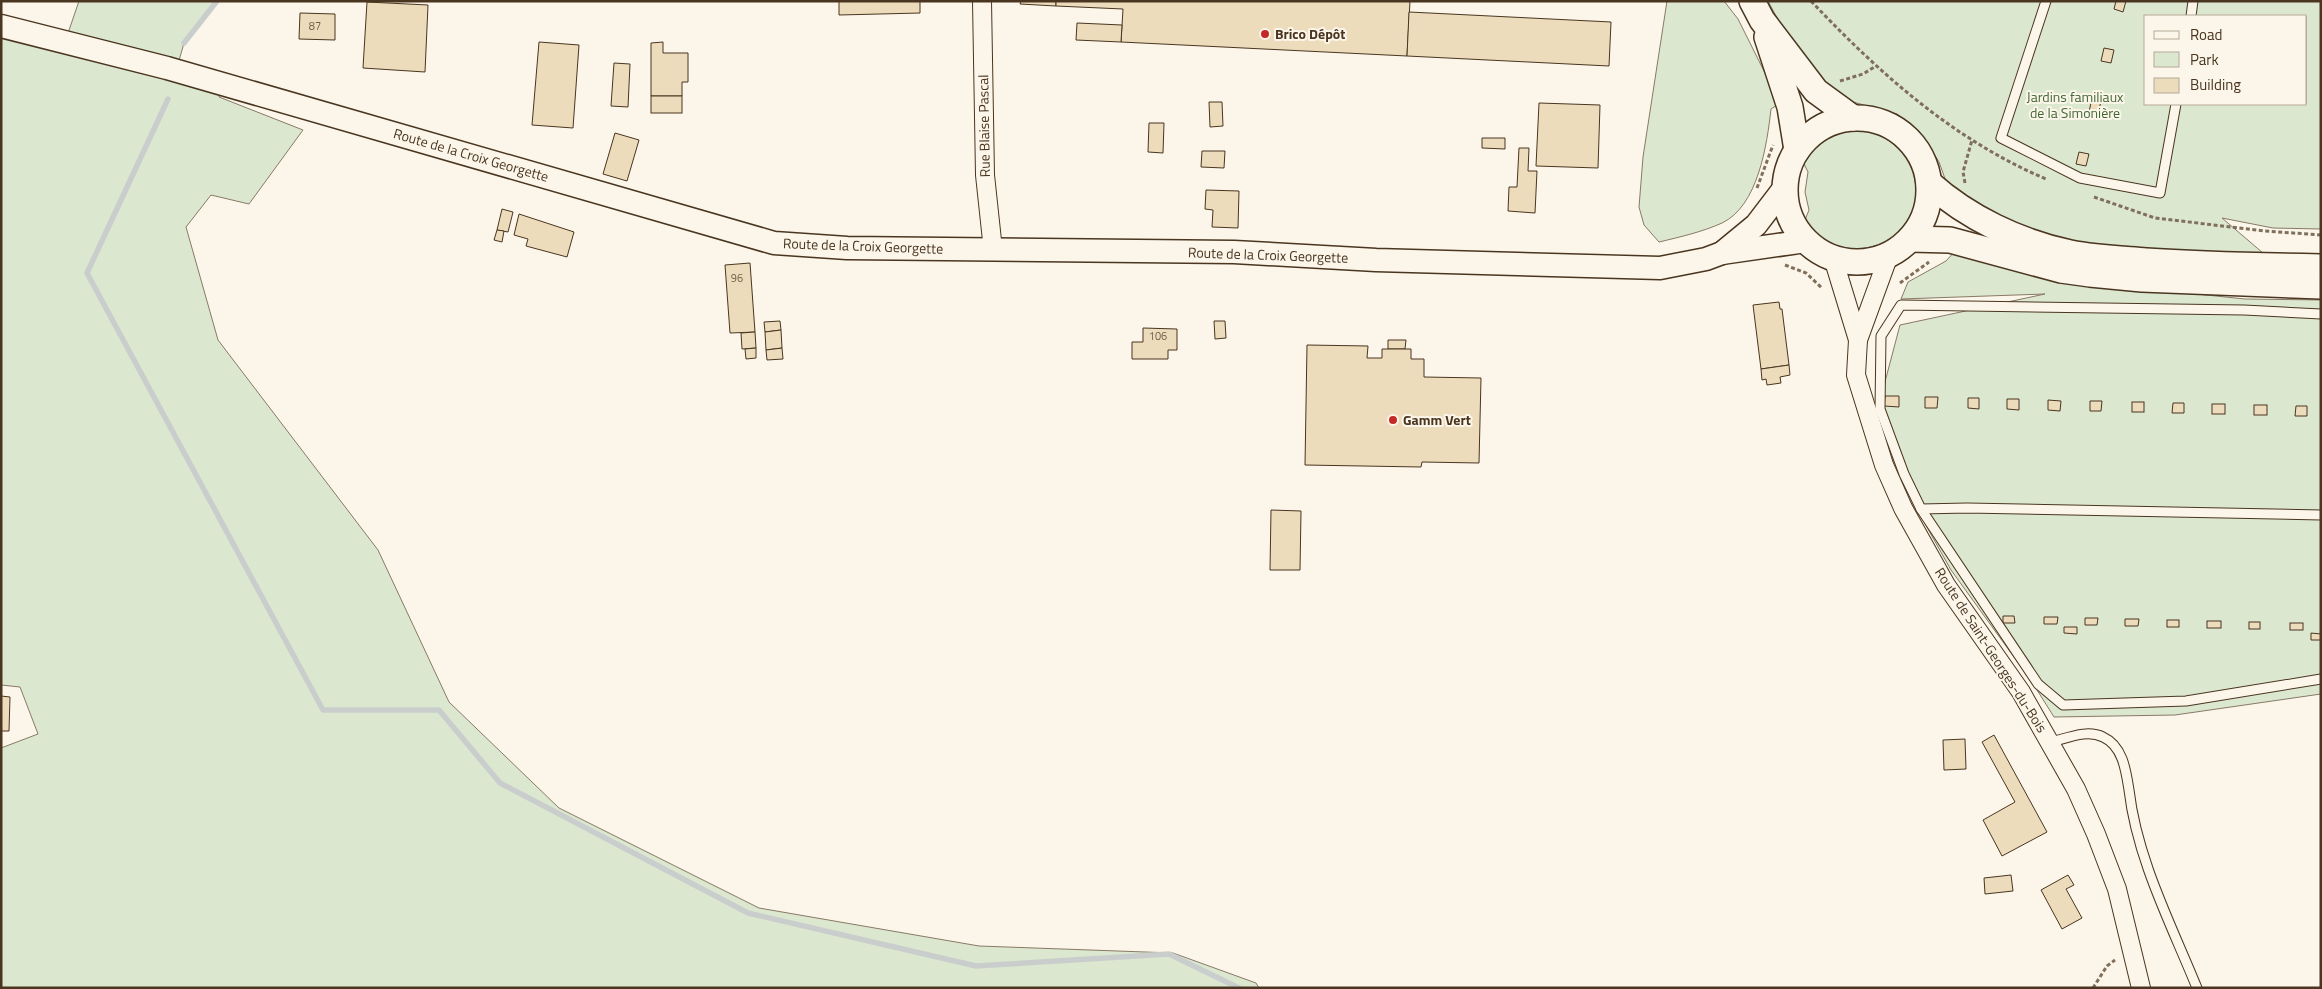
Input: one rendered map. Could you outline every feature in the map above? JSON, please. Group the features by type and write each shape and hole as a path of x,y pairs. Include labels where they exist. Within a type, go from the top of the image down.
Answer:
{"main road":[{"path":"1757,11 1816,91 1853,118"},
{"path":"1757,11 1790,107 1797,150"},
{"path":"1853,118 1884,123 1898,130 1910,141 1921,159 1929,182 1925,214 1910,239 1889,255 1874,260 1858,262 1833,258 1819,251 1806,241 1791,218 1785,187 1787,173 1797,150 1810,136 1823,127 1853,118"},
{"path":"1929,182 1963,210 2000,229 2045,247 2071,253 2170,262 2321,267"},
{"path":"1910,239 1950,240 2060,270 2090,274 2142,279 2321,286"}],"street":[{"name":"Rue Blaise Pascal","path":"982,1 985,175 993,250"},
{"name":"Route de la Croix Georgette","path":"1,26 167,68 774,243 847,248 1234,252 1376,260 1660,268 1706,259 1722,253 1806,241"},
{"name":"Route de la Croix Georgette","path":"1722,253 1756,225 1785,187"},
{"name":"Route de Saint-Georges-du-Bois","path":"1889,255 1858,340 1856,375 1884,466 1903,508 1946,585 2022,692 2051,742 2096,834 2117,889 2142,988"},
{"name":"Route de Saint-Georges-du-Bois","path":"1833,258 1858,340"}],"lane":[{"path":"2046,1 2002,138 2080,178 2160,193 2176,105"},
{"path":"2191,15 2193,1"},
{"path":"2321,314 2244,310 1901,305 1881,336 1880,409 1904,474 1921,509 2038,684 2063,705 2186,701 2321,679"},
{"path":"1921,509 1967,508 2321,515"},
{"path":"2051,742 2086,734 2104,737 2117,750 2126,769 2138,842 2197,988"}],"path":[{"path":"1831,84 1863,74 1876,66"},
{"path":"1756,192 1776,136"},
{"path":"1967,189 1963,172 1972,140"},
{"path":"1895,287 1907,276 1931,261"},
{"path":"1783,264 1806,273 1825,290"},
{"path":"2093,988 2107,966 2132,949"}],"green space":[{"path":"79,1 217,1 184,43 176,71 222,84 219,97 303,130 249,204 211,195 186,227 218,340 378,550 449,702 559,808 759,908 979,946 1173,953 1256,983 1259,988 1,988 1,748 38,734 20,687 1,685 1,28 65,42"},
{"path":"1667,1 1724,1 1738,19 1780,103 1771,109 1767,140 1752,189 1734,215 1722,223 1707,229 1659,242 1644,225 1639,207 1643,157"},
{"name":"Jardins familiaux de la Simonière","path":"1768,1 2321,1 2321,229 2273,228 2222,218 2270,259 2087,248 2034,235 1948,187 1939,162 1919,131 1897,114 1831,96 1793,48"},
{"path":"1847,131 1870,132 1883,137 1903,154 1910,165 1914,177 1916,190 1915,204 1910,217 1897,234 1878,245 1867,248 1845,248 1834,245 1818,235 1805,220 1809,210 1805,192 1808,172 1803,162 1822,143"},
{"path":"1956,250 2070,281 2245,299 2321,300 2321,694 2175,715 2054,717 2032,682 1951,570 1919,513 1877,412 1900,325 2045,294 1901,299 1908,282 1946,261"}],"building":[{"path":"839,1 920,1 920,13 839,15"},
{"path":"1021,1 1056,1 1056,6 1020,4"},
{"name":"Brico Dépôt","path":"1056,1 1410,1 1407,56 1121,42 1123,9 1056,6"},
{"path":"2116,1 2126,1 2123,12 2114,9"},
{"path":"367,2 428,5 425,72 363,68"},
{"path":"1409,12 1611,22 1609,66 1407,56"},
{"path":"300,13 335,14 335,40 299,39"},
{"path":"1077,23 1122,25 1121,42 1076,40"},
{"path":"539,42 579,45 573,128 532,125"},
{"path":"663,42 663,53 688,53 688,82 682,82 682,96 651,96 651,43"},
{"path":"2104,48 2114,50 2111,63 2101,61"},
{"path":"614,63 630,64 628,107 611,106"},
{"path":"651,96 682,96 682,113 651,113"},
{"path":"2092,98 2101,101 2098,114 2089,112"},
{"path":"1209,102 1222,102 1223,126 1210,127"},
{"path":"1539,103 1600,105 1598,168 1536,166"},
{"path":"1149,123 1164,123 1163,153 1148,152"},
{"path":"615,133 639,140 627,181 603,174"},
{"path":"1482,138 1505,138 1505,149 1482,148"},
{"path":"1519,148 1529,148 1528,171 1537,171 1535,213 1508,211 1509,187 1517,187"},
{"path":"1202,151 1225,151 1224,168 1201,167"},
{"path":"2079,152 2089,154 2086,166 2076,164"},
{"path":"1206,190 1239,191 1238,228 1212,227 1213,210 1205,209"},
{"path":"502,209 513,212 508,232 497,230"},
{"path":"519,214 574,232 567,257 526,246 528,239 514,235"},
{"path":"497,230 504,231 502,242 494,240"},
{"path":"750,263 755,332 730,333 725,265"},
{"path":"1779,302 1780,309 1782,309 1789,365 1761,369 1753,305"},
{"path":"780,321 781,330 765,332 764,322"},
{"path":"1214,321 1225,321 1226,338 1215,339"},
{"path":"1143,328 1177,329 1177,350 1168,350 1168,359 1132,359 1132,342 1143,342"},
{"path":"781,330 782,348 766,350 765,332"},
{"path":"755,332 756,348 742,349 741,333"},
{"path":"1388,340 1406,340 1405,349 1388,349"},
{"name":"Gamm Vert","path":"1307,345 1368,346 1367,358 1382,358 1382,349 1411,349 1411,359 1424,359 1424,377 1481,378 1479,463 1422,462 1421,467 1305,465"},
{"path":"756,348 756,358 746,359 745,349"},
{"path":"782,348 783,359 767,360 766,350"},
{"path":"1789,365 1790,375 1780,377 1781,383 1767,385 1766,379 1762,380 1761,369"},
{"path":"1885,396 1899,396 1899,407 1884,406"},
{"path":"1925,397 1938,397 1937,408 1925,408"},
{"path":"1968,398 1979,398 1979,409 1968,408"},
{"path":"2007,399 2019,399 2019,410 2007,409"},
{"path":"2048,400 2061,401 2060,411 2048,410"},
{"path":"2090,401 2102,401 2101,411 2090,411"},
{"path":"2132,402 2144,402 2144,412 2132,412"},
{"path":"2173,403 2184,403 2184,413 2172,413"},
{"path":"2212,404 2225,404 2225,414 2212,414"},
{"path":"2254,405 2267,405 2267,415 2254,415"},
{"path":"2296,406 2307,406 2307,416 2295,416"},
{"path":"1271,510 1301,511 1300,570 1270,570"},
{"path":"2003,616 2014,616 2015,623 2003,623"},
{"path":"2044,617 2058,617 2057,624 2044,624"},
{"path":"2085,618 2098,618 2097,625 2085,625"},
{"path":"2125,619 2139,619 2138,626 2125,626"},
{"path":"2167,620 2179,620 2179,627 2167,627"},
{"path":"2207,621 2221,621 2221,628 2207,628"},
{"path":"2249,622 2260,622 2260,629 2249,629"},
{"path":"2290,623 2303,623 2303,630 2290,630"},
{"path":"2064,627 2077,627 2077,634 2064,633"},
{"path":"2311,633 2321,634 2321,640 2311,640"},
{"path":"1,696 10,697 9,731 1,731"},
{"path":"1994,735 2047,832 2002,856 1983,820 2015,802 1982,742"},
{"path":"1965,739 1966,769 1944,770 1943,740"},
{"path":"2011,875 2013,891 1985,894 1984,878"},
{"path":"2068,875 2074,885 2066,889 2082,918 2062,929 2041,890"}],"waterway":[{"path":"184,43 217,1"},
{"path":"168,99 87,273 323,710 439,710 500,783 748,913 976,966 1169,954 1239,988"}],"place":[{"name":"Brico Dépôt","path":"1265,34"},
{"name":"Gamm Vert","path":"1393,420"}]}
